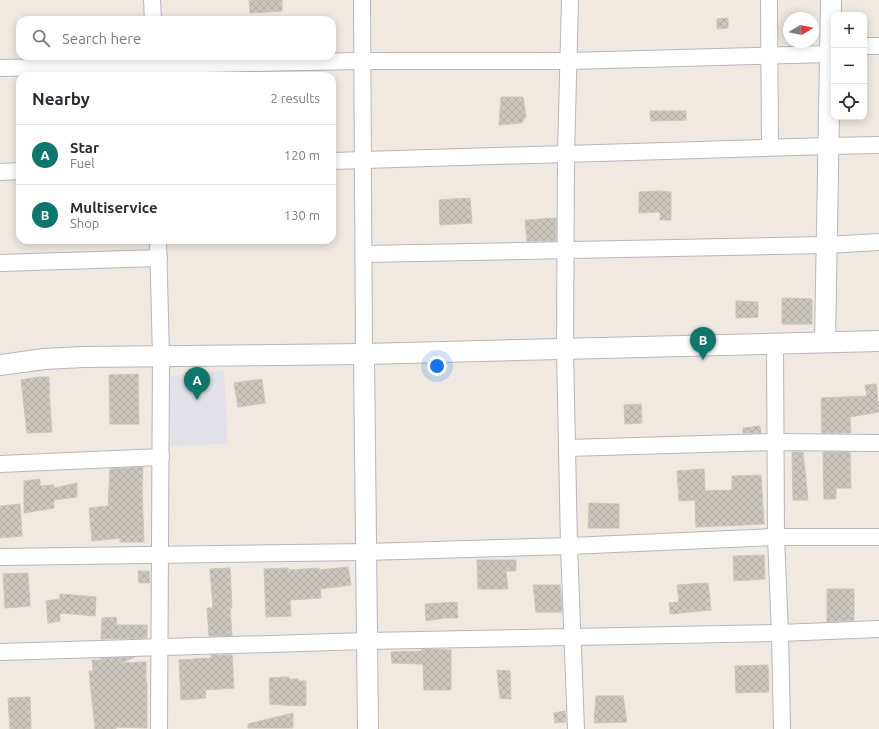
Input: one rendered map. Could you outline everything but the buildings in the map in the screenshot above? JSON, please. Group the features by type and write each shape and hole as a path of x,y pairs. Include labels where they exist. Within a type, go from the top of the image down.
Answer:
{"street":[{"path":"152,0 153,16"},
{"path":"362,0 368,729"},
{"path":"570,0 566,154 565,349 569,546 576,729"},
{"path":"769,0 770,147"},
{"path":"831,0 831,12"},
{"path":"867,46 879,46"},
{"path":"0,68 65,71 154,65 362,61 568,61 769,55 831,48 825,342"},
{"path":"336,161 879,145"},
{"path":"0,172 16,171"},
{"path":"364,254 827,245 879,242"},
{"path":"158,244 161,356 159,729"},
{"path":"0,263 159,258"},
{"path":"0,365 44,359 83,357 364,354 879,341"},
{"path":"775,344 776,538 782,729"},
{"path":"567,448 775,442 879,443"},
{"path":"0,464 161,456"},
{"path":"0,557 366,552 776,538 879,537"},
{"path":"0,652 367,641 780,633 879,629"}],"shaded area":[{"path":"224,370 228,444 171,446 167,377"}],"place":[{"name":"Multiservice","path":"703,360"},
{"name":"Star","path":"197,400"}]}
